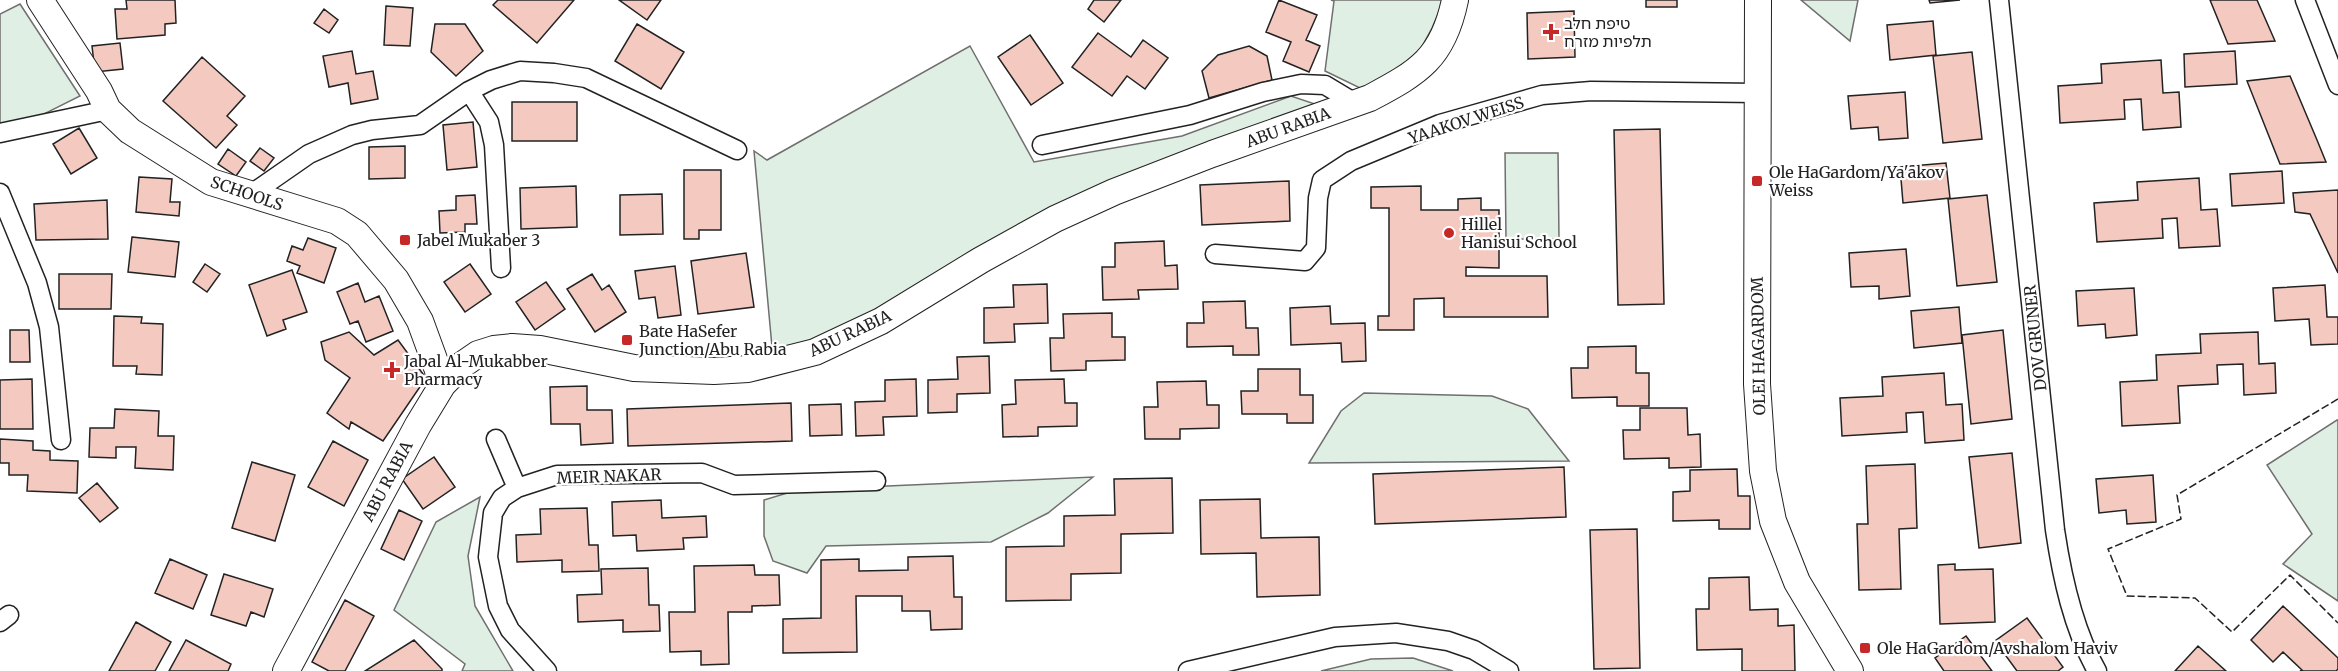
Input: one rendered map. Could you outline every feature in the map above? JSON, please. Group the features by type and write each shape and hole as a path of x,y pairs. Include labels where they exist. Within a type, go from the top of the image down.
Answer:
{"street":[{"name":"SCHOOLS","path":"40,0 99,91 108,110 129,131 211,182 337,221 357,234 396,280 420,321 443,384"},
{"name":"ABU RABIA","path":"286,668 418,425 443,384 462,365 478,354 512,347 540,349 634,368 714,371 748,369 814,352 881,321 981,260 1055,219 1114,192 1355,103 1399,82 1415,73 1429,60 1451,20 1455,0"},
{"name":"OLEI HAGARDOM","path":"1758,0 1757,384 1763,471 1773,521 1793,573 1850,671"},
{"name":"DOV GRUNER","path":"1999,0 2055,530 2061,570 2071,605 2097,671"},
{"path":"2305,0 2338,85"},
{"path":"250,195 309,154 352,135 372,130 420,125 469,91 491,80 520,71 586,78 737,150"},
{"path":"1042,145 1190,115 1263,92 1301,84 1325,85 1355,103"},
{"path":"469,91 489,122 494,145 501,268"},
{"name":"YAAKOV WEISS","path":"1215,254 1305,261 1316,248 1318,198 1322,180 1351,161 1440,124 1542,95 1591,92 1758,93"},
{"path":"0,133 108,110"},
{"path":"0,193 37,283 49,327 61,440"},
{"path":"496,439 517,488"},
{"name":"MEIR NAKAR","path":"547,671 510,630 498,606 488,557 493,513 502,498 517,488 557,475 702,473 734,485 876,481"},
{"path":"1188,671 1335,637 1396,633 1448,641 1474,650 1509,671"}],"green space":[{"path":"1331,0 1444,0 1414,61 1362,89 1325,71 1334,1"},
{"path":"1801,0 1858,0 1850,41"},
{"path":"20,4 80,96 0,136 0,14"},
{"path":"970,46 1034,162 1182,136 1291,96 1318,105 851,328 784,351 772,347 754,151 767,160"},
{"path":"1505,153 1558,153 1559,239 1506,239"},
{"path":"1364,393 1492,396 1528,409 1569,461 1309,463 1341,411"},
{"path":"2337,420 2338,601 2283,564 2312,534 2267,465"},
{"path":"1093,477 1048,513 991,542 826,546 807,573 773,561 764,536 764,500 797,490"},
{"path":"480,497 468,556 475,606 513,671 462,671 465,664 394,610 436,522"},
{"path":"1413,658 1453,671 1321,671 1371,659"}],"building":[{"path":"126,0 175,0 176,23 165,24 165,35 117,39 115,9 127,9"},
{"path":"498,0 574,0 537,43 493,5"},
{"path":"619,0 661,0 647,20"},
{"path":"1094,0 1121,0 1104,22 1088,9"},
{"path":"1279,0 1317,15 1306,40 1320,46 1309,72 1283,61 1291,42 1266,32"},
{"path":"1646,0 1677,0 1677,7 1646,7"},
{"path":"1929,0 1960,0 1930,3"},
{"path":"2210,0 2257,0 2275,41 2228,44"},
{"path":"386,6 413,8 410,46 384,45"},
{"path":"324,9 338,20 329,33 314,23"},
{"path":"1574,11 1575,57 1528,59 1527,13"},
{"path":"1933,21 1936,55 1890,60 1887,25"},
{"path":"435,24 465,24 483,51 456,76 431,52"},
{"path":"637,24 684,52 661,89 615,61"},
{"path":"1098,33 1131,57 1143,40 1168,58 1145,89 1127,76 1112,96 1072,67"},
{"path":"1030,35 1063,83 1031,105 998,57"},
{"path":"120,43 123,69 95,72 92,46"},
{"path":"1249,46 1267,56 1272,80 1209,98 1202,71 1218,55"},
{"path":"352,51 356,74 373,71 378,99 351,104 348,83 329,87 323,56"},
{"path":"2235,51 2237,84 2185,87 2184,54"},
{"path":"1972,52 1982,139 1943,143 1933,56"},
{"path":"202,57 245,96 227,116 237,125 216,148 163,101"},
{"path":"2161,60 2163,93 2179,92 2181,127 2143,130 2141,99 2124,100 2125,119 2060,123 2058,86 2102,83 2101,64"},
{"path":"2290,76 2326,162 2280,164 2247,81"},
{"path":"1905,92 1908,138 1879,140 1878,127 1851,129 1848,96"},
{"path":"512,102 577,102 577,141 512,141"},
{"path":"473,122 477,167 447,170 443,125"},
{"path":"79,128 97,158 71,174 53,144"},
{"path":"1660,129 1664,304 1618,305 1614,130"},
{"path":"405,146 405,178 369,179 369,147"},
{"path":"260,148 274,158 264,171 250,161"},
{"path":"228,149 246,162 236,176 218,164"},
{"path":"1946,163 1950,198 1903,203 1900,167"},
{"path":"684,170 721,170 721,230 699,230 699,239 684,239"},
{"path":"2282,171 2284,203 2232,206 2230,174"},
{"path":"139,177 172,179 170,202 180,202 179,216 136,212"},
{"path":"2199,178 2201,210 2217,209 2220,246 2179,248 2177,218 2162,219 2163,238 2097,242 2094,203 2138,200 2137,182"},
{"path":"1289,181 1290,221 1202,225 1200,185"},
{"path":"576,186 577,227 521,229 520,188"},
{"path":"1421,186 1421,210 1458,210 1458,199 1481,198 1481,210 1499,210 1499,268 1466,267 1466,276 1547,276 1548,317 1444,317 1444,298 1414,299 1414,330 1378,330 1378,316 1389,316 1389,208 1371,208 1371,187"},
{"path":"2338,190 2338,273 2310,214 2295,212 2293,193"},
{"path":"662,194 663,234 620,235 620,195"},
{"path":"475,195 477,224 465,224 465,232 440,233 439,211 456,210 456,196"},
{"path":"1987,195 1997,282 1957,286 1948,199"},
{"path":"107,200 108,239 36,240 34,204"},
{"path":"132,237 179,242 175,277 128,272"},
{"path":"308,238 336,248 324,283 297,273 300,266 287,261 292,246 303,250"},
{"path":"1164,241 1165,266 1177,265 1178,289 1138,290 1139,299 1103,300 1102,267 1115,267 1115,243"},
{"path":"1906,249 1910,296 1879,299 1879,286 1851,287 1849,253"},
{"path":"746,253 754,307 698,314 691,261"},
{"path":"205,264 220,274 207,292 193,282"},
{"path":"470,264 491,294 465,312 444,282"},
{"path":"675,266 681,315 658,318 655,297 639,299 635,271"},
{"path":"292,270 307,312 283,320 286,329 267,336 249,285"},
{"path":"59,274 112,274 111,309 59,309"},
{"path":"592,274 602,290 609,285 626,312 595,332 567,289"},
{"path":"546,282 565,309 535,330 516,302"},
{"path":"358,283 365,302 379,296 393,331 366,342 358,321 350,324 337,292"},
{"path":"1047,284 1048,323 1014,324 1015,342 984,343 984,308 1014,307 1013,285"},
{"path":"2325,285 2327,317 2338,317 2338,344 2311,345 2309,319 2275,321 2273,288"},
{"path":"2134,288 2137,335 2106,338 2105,324 2078,326 2076,291"},
{"path":"1245,301 1246,328 1258,328 1259,355 1233,355 1233,346 1187,347 1187,323 1204,323 1203,302"},
{"path":"1330,306 1331,324 1365,323 1366,361 1342,362 1341,343 1291,345 1290,308"},
{"path":"1959,307 1962,343 1914,348 1911,311"},
{"path":"1112,313 1112,337 1125,337 1125,360 1086,361 1086,370 1051,371 1050,338 1064,338 1063,314"},
{"path":"114,316 142,317 141,323 163,324 162,375 136,374 137,366 113,366"},
{"path":"10,330 29,330 30,362 10,362"},
{"path":"2003,330 2012,419 1971,424 1962,335"},
{"path":"349,332 374,355 398,340 426,378 383,441 351,422 349,429 327,413 350,378 325,360 321,342"},
{"path":"2258,332 2259,364 2275,363 2276,393 2244,395 2243,364 2217,365 2218,384 2178,386 2180,423 2122,426 2120,382 2157,380 2156,355 2201,353 2200,334"},
{"path":"1636,346 1636,373 1649,373 1649,406 1617,406 1617,397 1572,398 1571,368 1588,368 1588,347"},
{"path":"989,356 990,393 957,394 957,412 928,413 928,380 958,379 957,357"},
{"path":"1258,369 1300,369 1300,395 1313,395 1313,423 1287,423 1287,414 1242,414 1241,391 1258,391"},
{"path":"1944,373 1946,405 1962,404 1964,440 1925,443 1923,412 1906,413 1907,432 1842,436 1840,398 1883,396 1882,377"},
{"path":"32,379 33,429 0,429 0,380"},
{"path":"916,379 917,416 883,417 884,435 856,436 855,402 885,401 885,380"},
{"path":"1064,379 1065,403 1077,403 1077,426 1038,427 1038,436 1003,437 1002,405 1016,404 1015,380"},
{"path":"1206,381 1207,405 1219,405 1219,428 1180,429 1180,439 1145,439 1144,407 1158,407 1157,382"},
{"path":"587,386 587,410 612,410 613,443 581,445 580,424 551,424 550,387"},
{"path":"791,403 792,441 628,446 627,409"},
{"path":"841,404 842,435 810,436 809,405"},
{"path":"1640,408 1687,408 1688,435 1700,434 1701,467 1669,468 1669,458 1624,459 1623,430 1640,430"},
{"path":"115,409 159,411 158,436 174,436 173,470 135,468 136,447 116,447 116,458 89,457 90,428 114,428"},
{"path":"0,439 33,441 33,450 50,451 50,460 78,461 77,493 27,491 28,475 9,475 9,463 0,463"},
{"path":"333,441 368,460 344,506 308,487"},
{"path":"2012,453 2021,543 1979,548 1969,457"},
{"path":"434,457 455,487 423,509 402,479"},
{"path":"252,462 295,475 275,541 232,528"},
{"path":"1915,464 1917,528 1899,529 1901,589 1859,590 1857,524 1868,524 1866,466"},
{"path":"1564,467 1566,517 1375,524 1373,474"},
{"path":"1737,469 1738,496 1750,496 1750,529 1719,529 1719,520 1673,521 1673,492 1690,491 1690,470"},
{"path":"2153,475 2156,522 2127,524 2126,510 2099,513 2096,479"},
{"path":"1172,478 1173,533 1121,534 1121,573 1071,574 1071,600 1006,601 1006,547 1064,546 1064,516 1115,515 1114,479"},
{"path":"97,483 118,508 100,522 79,498"},
{"path":"1260,499 1261,538 1319,537 1320,595 1257,597 1256,553 1201,554 1200,500"},
{"path":"661,500 662,518 706,516 707,537 683,538 684,549 637,551 636,535 613,536 612,502"},
{"path":"587,508 589,545 598,545 599,571 562,572 562,560 517,562 516,535 541,534 540,509"},
{"path":"399,510 422,521 404,560 381,549"},
{"path":"1637,529 1640,668 1594,669 1590,530"},
{"path":"953,556 954,597 962,597 962,629 931,630 930,611 902,611 902,596 856,596 857,652 783,653 783,619 821,618 821,560 859,559 859,571 908,570 908,557"},
{"path":"170,559 207,575 193,609 155,593"},
{"path":"1955,564 1955,570 1993,569 1995,622 1940,624 1938,565"},
{"path":"754,565 755,575 779,575 780,605 752,606 752,612 728,612 729,664 701,665 701,651 670,652 669,612 695,612 694,566"},
{"path":"648,568 649,605 659,605 660,631 623,632 623,620 578,622 577,595 602,594 601,569"},
{"path":"224,574 273,589 264,617 251,612 246,626 211,615"},
{"path":"1749,577 1750,610 1778,609 1778,626 1794,625 1795,671 1742,671 1742,649 1697,650 1696,609 1709,609 1709,578"},
{"path":"345,600 374,616 345,671 329,671 312,662"},
{"path":"2283,606 2338,658 2336,671 2300,671 2302,670 2283,652 2273,662 2251,640"},
{"path":"2027,618 2063,667 2058,671 2017,671 1995,641"},
{"path":"136,622 171,642 155,671 109,671"},
{"path":"1966,636 1992,671 1944,671 1935,658"},
{"path":"186,640 231,664 228,671 169,671"},
{"path":"414,640 442,671 365,671"},
{"path":"2198,646 2226,671 2175,671"}],"fence":[{"path":"2338,399 2177,495 2181,519 2108,549 2127,596 2195,598 2232,632 2290,575 2338,623"}],"place":[{"name":"טיפת חלב תלפיות מזרח","path":"1551,32"},
{"name":"Ole HaGardom/Ya'akov Weiss","path":"1757,181"},
{"name":"Hillel Hanisui School","path":"1449,233"},
{"name":"Jabel Mukaber 3","path":"405,240"},
{"name":"Bate HaSefer Junction/Abu Rabia","path":"627,340"},
{"name":"Jabal Al-Mukabber Pharmacy","path":"392,370"},
{"name":"Ole HaGardom/Avshalom Haviv","path":"1865,648"}]}
